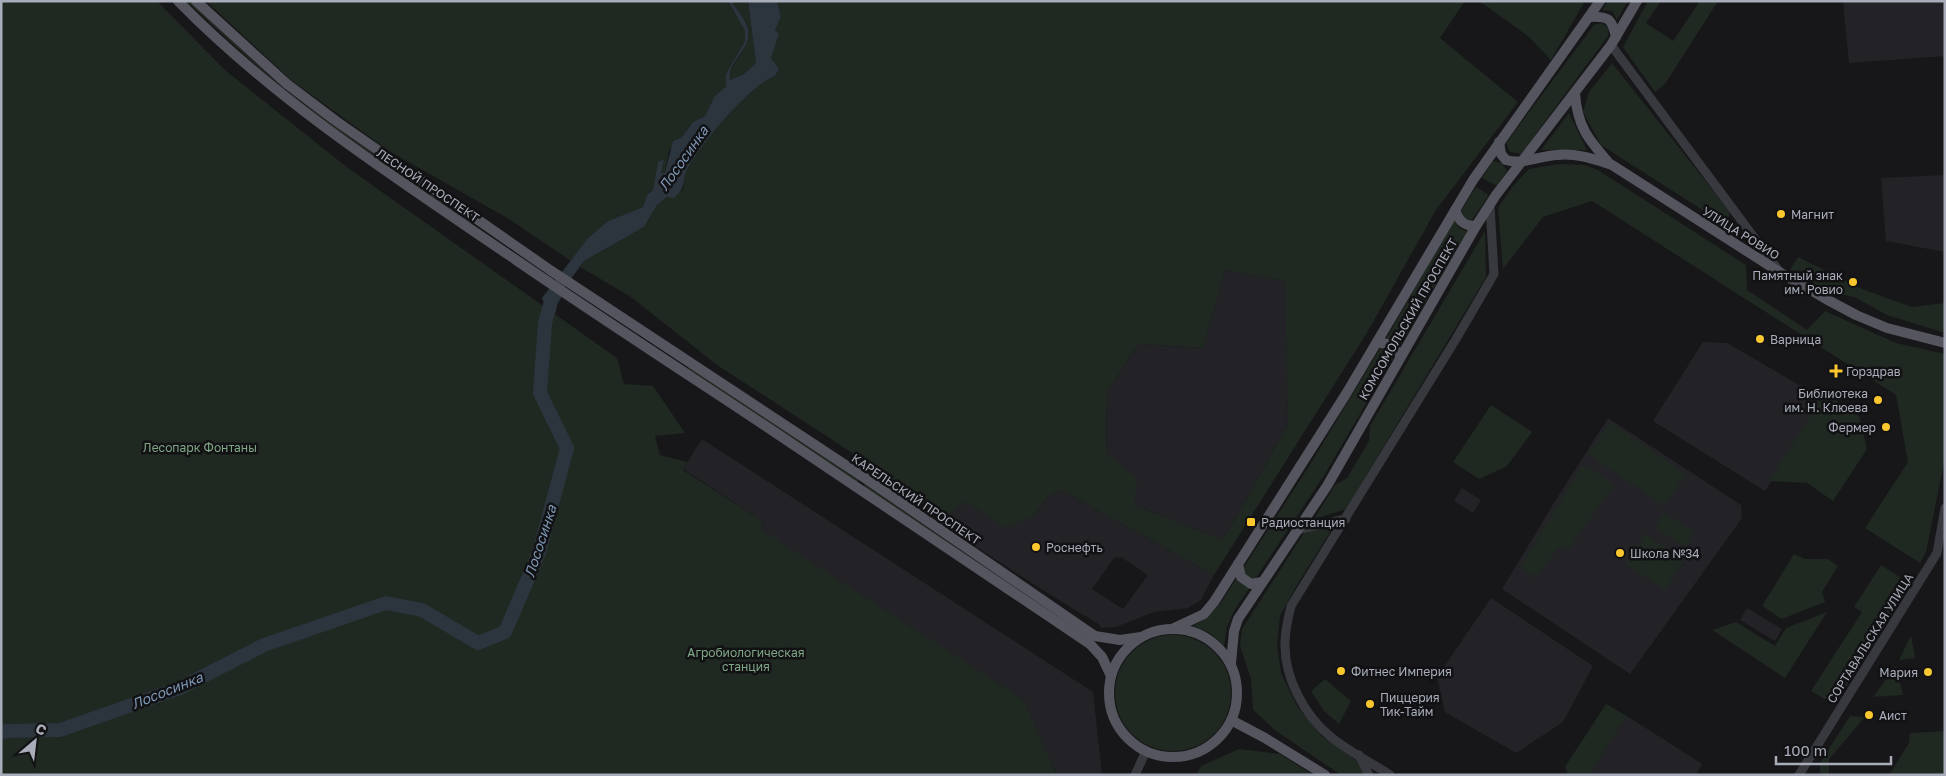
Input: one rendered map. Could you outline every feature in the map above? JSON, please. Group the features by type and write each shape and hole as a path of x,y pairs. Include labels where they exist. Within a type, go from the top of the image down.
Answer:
{"main road":[{"name":"ЛЕСНОЙ ПРОСПЕКТ","path":"178,1 281,94 390,174 680,369"},
{"name":"ЛЕСНОЙ ПРОСПЕКТ","path":"196,1 287,84 336,121 472,216 683,358"},
{"name":"КОМСОМОЛЬСКИЙ ПРОСПЕКТ","path":"1172,629 1204,614 1214,602 1300,468 1455,210 1499,142 1600,1"},
{"name":"КОМСОМОЛЬСКИЙ ПРОСПЕКТ","path":"1231,663 1234,631 1238,619 1326,486 1476,226 1613,41 1636,1"},
{"path":"1590,17 1607,18 1613,24 1613,41"},
{"name":"УЛИЦА РОВИО","path":"1576,93 1576,112 1583,128 1591,143 1612,166"},
{"path":"1499,142 1501,154 1506,160 1513,162 1523,161"},
{"name":"УЛИЦА РОВИО","path":"1523,161 1558,155 1571,155 1587,156 1612,166 1781,273 1856,315 1887,328 1945,343"},
{"path":"1455,210 1458,219 1463,223 1469,226 1476,226"},
{"path":"1377,342 1392,345 1401,356"},
{"name":"КАРЕЛЬСКИЙ ПРОСПЕКТ","path":"683,358 865,478 1095,636 1120,640 1141,637"},
{"name":"КАРЕЛЬСКИЙ ПРОСПЕКТ","path":"680,369 1090,644 1102,657 1111,676"},
{"path":"859,489 865,478"},
{"path":"1238,564 1241,577 1251,584 1262,582"},
{"path":"1172,629 1192,632 1208,640 1222,651 1231,663 1238,686 1237,704 1231,720 1221,736 1206,748 1182,756 1169,757 1146,751 1130,740 1116,721 1109,695 1111,676 1124,651 1141,637 1154,632 1172,629"},
{"path":"1231,720 1265,738 1325,775"}],"street":[{"path":"1613,41 1781,273"},
{"path":"1390,775 1331,738 1308,713 1291,679 1285,646 1291,606 1456,340 1494,274 1490,206"},
{"name":"СОРТАВАЛЬСКАЯ УЛИЦА","path":"1799,775 1941,553 1945,508"},
{"path":"1297,530 1346,519"},
{"path":"1136,775 1146,751"},
{"path":"1359,755 1369,775"}],"shaded area":[{"path":"1843,1 1945,1 1945,56 1849,63"},
{"path":"1945,175 1945,252 1886,241 1881,178"},
{"path":"1225,270 1286,281 1288,425 1223,540 1134,505 1106,454 1107,393 1138,344 1203,348"},
{"path":"1703,342 1727,343 1825,400 1765,491 1653,421"},
{"name":"Школа №34","path":"1608,418 1741,505 1742,518 1630,674 1502,589"},
{"path":"702,439 1093,692 1102,775 1057,775 1024,700 759,529 764,522 683,469"},
{"path":"1462,488 1481,500 1473,513 1454,501"},
{"path":"1061,490 1214,575 1201,600 1188,608 1154,612 1116,627 1101,628 1100,625 941,524 949,513 966,502 1033,516 1048,497","holes":["1121,557 1148,575 1123,609 1092,589 1114,558"]},
{"path":"1491,598 1593,666 1563,722 1516,753 1445,712 1437,677"},
{"path":"1747,608 1782,629 1775,641 1740,620"},
{"path":"1627,716 1702,764 1696,775 1589,775"}],"green space":[{"path":"1,1 157,1 226,71 348,168 617,358 624,384 653,386 685,433 655,436 660,455 687,462 683,470 764,522 760,529 1024,700 1057,775 1,775"},
{"path":"186,1 190,1 284,89 472,222 470,223 381,163 283,90"},
{"path":"206,1 728,1 745,31 745,41 726,74 726,86 714,97 705,116 693,122 669,150 665,173 660,174 658,162 653,190 647,195 643,207 608,221 588,238 571,261 509,219 389,151 291,80"},
{"path":"733,1 748,1 756,63 744,74 730,80 730,73 744,49 749,35 747,25 733,4"},
{"path":"777,1 1465,1 1440,38 1518,102 1436,210 1368,331 1214,575 1061,490 1048,497 1033,516 1006,528 966,502 948,515 717,365 631,297 580,267 584,261 644,227 657,205 667,197 683,190 685,173 700,147 739,103 765,81 775,76 779,69 771,58 779,34 775,30 781,17","holes":["1225,270 1285,281 1288,425 1223,540 1134,505 1137,478 1106,453 1107,393 1138,344 1203,348"]},
{"path":"1479,1 1585,1 1551,60 1528,36"},
{"path":"1608,1 1628,1 1617,20 1612,11 1602,10"},
{"path":"1648,1 1661,1 1646,23 1673,41 1700,1 1718,1 1665,84 1655,92 1623,47"},
{"path":"1602,23 1608,28 1608,36 1521,154 1510,152 1506,143 1594,25"},
{"path":"1612,63 1730,212 1726,225 1601,145 1583,112 1589,92"},
{"path":"1569,113 1587,150 1541,150"},
{"path":"1493,161 1502,163 1507,171 1497,186 1482,178"},
{"path":"1560,164 1584,165 1598,170 1746,265 1747,290 1807,330 1825,311 1896,343 1945,354 1945,457 1926,552 1920,563 1865,528 1908,462 1896,395 1592,201 1543,217 1503,269 1498,208 1512,187 1529,169"},
{"path":"1476,187 1489,195 1472,220 1465,218 1461,211"},
{"path":"1454,220 1459,228 1467,231 1325,474 1234,611 1227,627 1224,646 1210,633 1193,626 1208,617 1220,604 1311,463 1387,337"},
{"path":"1485,231 1486,277 1346,509 1314,519 1335,485 1347,478 1369,441 1370,426"},
{"path":"1798,257 1862,289 1912,307 1945,303 1945,333 1887,315 1854,297 1826,291 1790,270"},
{"path":"689,366 859,479 857,483 687,369"},
{"path":"1825,393 1859,416 1867,449 1833,501 1807,483 1769,481"},
{"path":"1491,405 1532,432 1507,466 1479,479 1453,462"},
{"path":"1610,422 1686,474 1664,506 1588,454"},
{"path":"1581,467 1589,467 1614,485 1568,550 1558,548 1536,578 1520,567"},
{"path":"865,484 1089,639 863,487"},
{"path":"1664,513 1694,532 1685,547 1655,528"},
{"path":"1334,526 1298,583 1280,616 1277,645 1281,673 1297,706 1323,737 1357,761 1364,775 1341,775 1276,731 1253,710 1251,679 1240,646 1242,629 1304,533"},
{"path":"1645,534 1684,560 1665,590 1625,564"},
{"path":"1794,554 1805,559 1828,559 1838,566 1822,592 1825,602 1782,619 1762,606"},
{"path":"1881,565 1909,583 1835,705 1811,691 1862,612 1854,607"},
{"path":"1827,612 1785,678 1712,630 1736,622 1775,646 1786,628"},
{"path":"1173,635 1195,640 1214,652 1226,671 1231,693 1226,715 1214,734 1195,746 1173,751 1151,746 1132,734 1120,715 1115,693 1120,671 1132,652 1151,640"},
{"path":"1911,635 1915,658 1899,660"},
{"path":"1896,666 1903,695 1873,697"},
{"path":"1325,679 1351,701 1339,724 1324,711 1311,691"},
{"path":"1606,704 1627,716 1589,775 1568,775 1565,767"},
{"path":"1850,716 1865,717 1829,759 1829,775 1820,775 1820,763"},
{"path":"1945,731 1945,775 1889,775 1909,743 1910,733"},
{"path":"1239,749 1280,754 1313,775 1196,775 1201,766"}],"water":[{"path":"728,1 733,1 733,4 744,19 749,36 744,49 732,67 730,80 744,74 756,63 748,1 777,1 781,17 775,30 779,34 771,58 779,69 775,76 740,102 715,130 694,157 686,173 683,186 674,198 667,197 657,205 644,227 584,261 557,298 556,313 545,305 542,298 588,238 608,221 643,207 647,195 653,190 658,162 664,159 661,173 665,173 673,141 681,138 693,122 705,116 714,97 726,86 726,74 745,41 745,31"}],"waterway":[{"name":"Лососинка","path":"1,733 6,731 60,730 180,688 264,645 386,603 422,610 478,643 505,632 539,553 567,448 540,393 545,323 551,301 557,291"}],"place":[{"name":"Магнит","path":"1781,214"},
{"name":"Памятный знак им. Ровио","path":"1853,282"},
{"name":"Варница","path":"1760,339"},
{"name":"Горздрав","path":"1836,371"},
{"name":"Библиотека им. Н. Клюева","path":"1878,400"},
{"name":"Фермер","path":"1886,427"},
{"name":"Радиостанция","path":"1251,522"},
{"name":"Роснефть","path":"1036,547"},
{"name":"Школа №34","path":"1620,553"},
{"name":"Фитнес Империя","path":"1341,671"},
{"name":"Мария","path":"1928,672"},
{"name":"Пиццерия Тик-Тайм","path":"1370,704"},
{"name":"Аист","path":"1869,715"}],"park label":[{"name":"Лесопарк Фонтаны","path":"200,447"},
{"name":"Агробиологическая станция","path":"746,659"}]}
